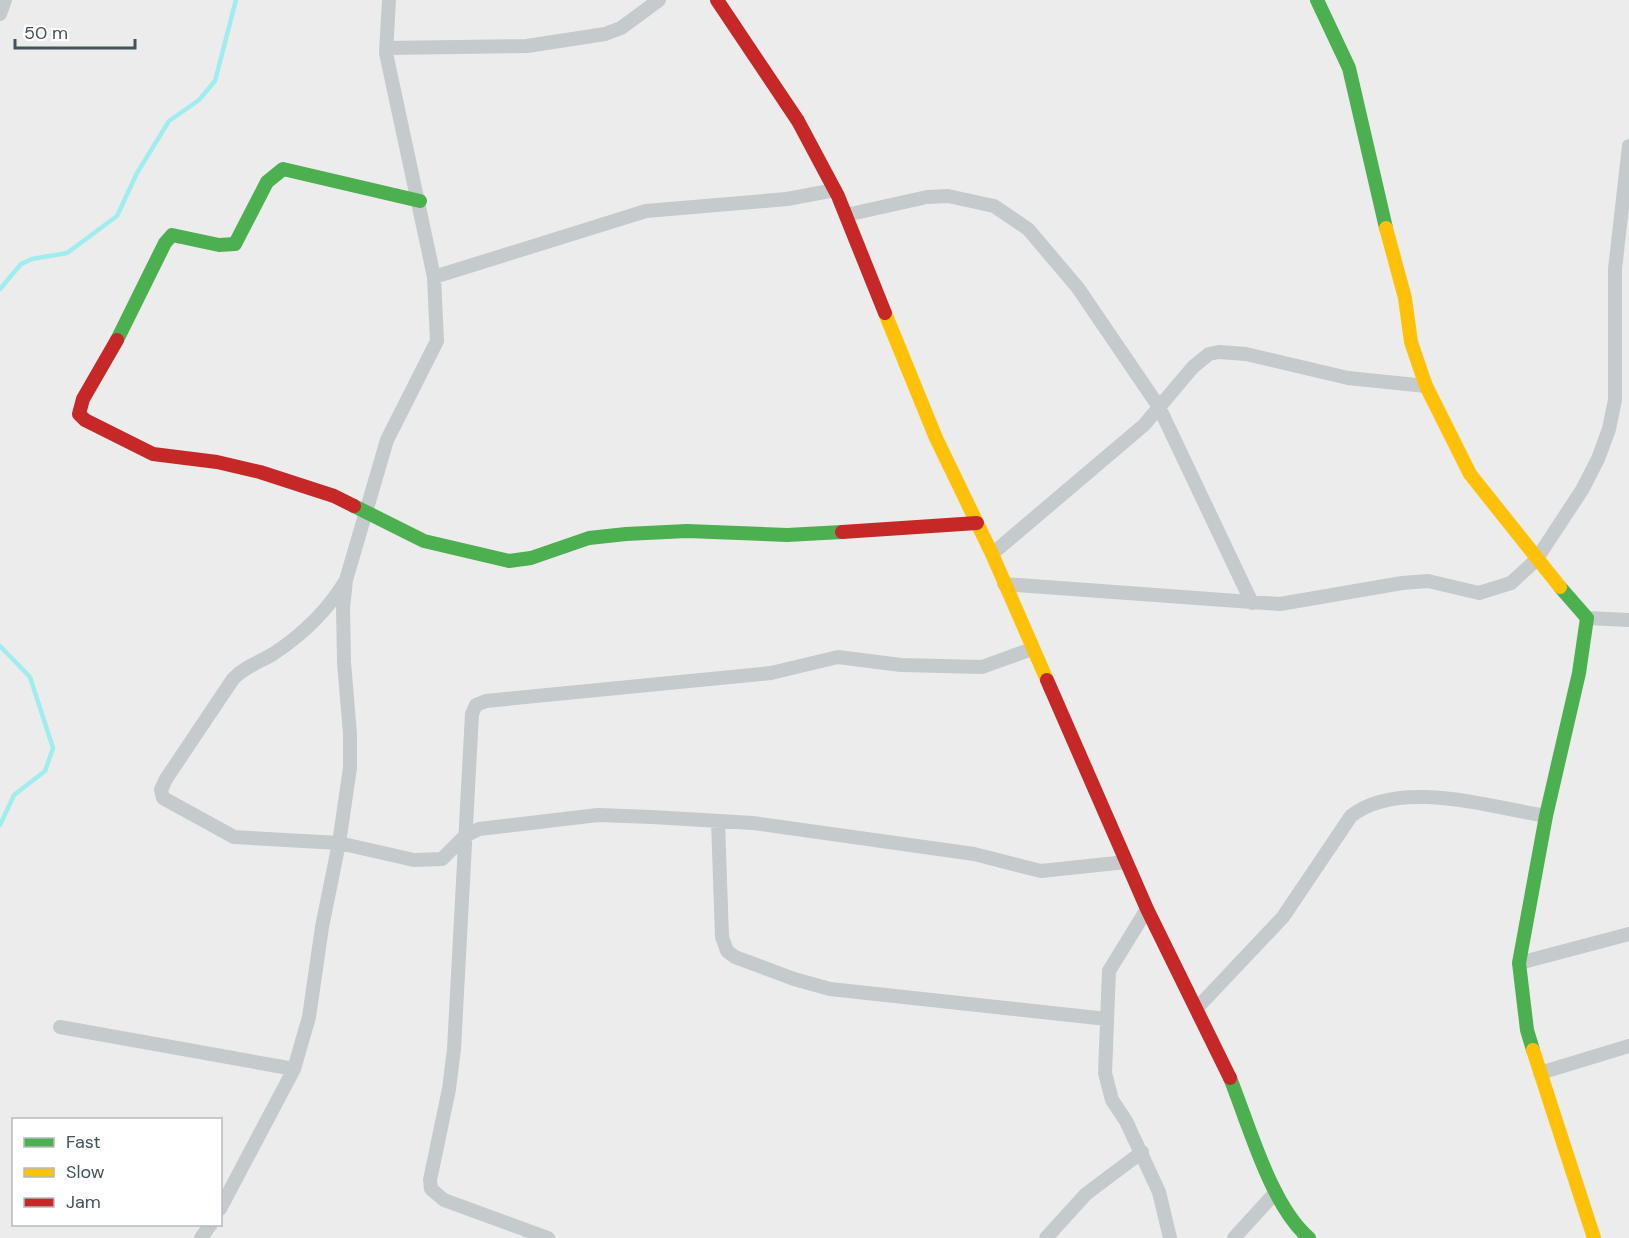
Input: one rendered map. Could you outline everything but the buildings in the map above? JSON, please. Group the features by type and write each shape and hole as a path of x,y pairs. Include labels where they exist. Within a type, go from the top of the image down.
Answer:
{"street":[{"path":"0,14 6,0"},
{"path":"222,1205 294,1069 309,1017 350,768 350,734 344,662 343,608 346,580 387,440 436,341 434,277 420,201 386,48 389,0"},
{"path":"386,48 526,46 605,34 621,28 659,0"},
{"path":"717,0 787,104 835,190 936,438 992,554 1147,909 1225,1064 1276,1192 1295,1226 1309,1238"},
{"path":"1317,0 1349,68 1387,233 1405,298 1411,342 1426,386 1470,474 1536,560 1587,618 1629,620"},
{"path":"1004,584 1252,603 1298,602 1418,582 1434,582 1479,593 1511,583 1536,560 1582,490 1598,459 1609,429 1615,400 1615,269 1624,219 1629,146"},
{"path":"420,201 283,169 267,180 252,216 235,244 226,246 186,235 172,235 165,243 133,310 79,409 79,414 86,420 153,454 236,466 307,487 365,510 424,541 509,561 531,558 589,538 626,534 687,531 787,535 977,523"},
{"path":"434,277 646,211 787,200 835,190"},
{"path":"846,215 927,197 948,196 978,201 1009,215 1028,229 1078,288 1159,407 1252,603"},
{"path":"992,554 1144,425 1201,359 1219,352 1246,354 1348,378 1426,386"},
{"path":"346,580 331,605 316,619 276,652 239,672 233,679 166,779 161,793 163,798 234,837 339,843 414,861 429,861 447,856 465,836 479,829 598,815 753,823 974,854 1041,871 1126,862"},
{"path":"1587,618 1579,673 1546,816 1519,963 1527,1030 1594,1238"},
{"path":"547,1238 444,1200 431,1189 430,1180 449,1089 454,1049 472,714 481,702 771,673 838,657 901,665 982,667 1032,649"},
{"path":"1198,1007 1283,917 1351,816 1365,805 1419,796 1546,816"},
{"path":"718,821 722,937 727,951 735,957 794,979 830,989 1107,1019"},
{"path":"1147,909 1109,971 1106,1085 1112,1100 1142,1152 1159,1192 1170,1238"},
{"path":"1519,963 1629,934"},
{"path":"60,1027 294,1069"},
{"path":"1540,1073 1629,1046"},
{"path":"1046,1238 1086,1194 1142,1152"},
{"path":"1233,1238 1276,1192"}],"waterway":[{"path":"0,289 21,264 32,259 67,253 117,216 137,173 169,121 199,100 215,81 236,0"},
{"path":"0,646 30,677 53,748 45,771 14,795 0,825"}],"traffic: fast":[{"path":"1317,0 1349,68 1386,228"},
{"path":"117,340 165,243 172,235 219,245 235,244 267,182 283,169 420,201"},
{"path":"354,506 424,541 509,561 531,558 589,538 626,534 687,531 787,535 842,532"},
{"path":"1533,1050 1527,1030 1519,963 1546,816 1579,673 1587,618 1560,587"},
{"path":"1230,1078 1272,1186 1295,1224 1309,1238"}],"traffic: slow":[{"path":"1386,228 1405,298 1411,342 1426,386 1470,474 1560,587"},
{"path":"885,313 936,438 992,554 1047,680"},
{"path":"1533,1050 1594,1238"}],"traffic: jam":[{"path":"717,0 798,121 838,196 885,313"},
{"path":"117,340 83,399 79,414 85,420 153,454 217,462 260,472 334,496 354,506"},
{"path":"842,532 977,523"},
{"path":"1047,680 1147,909 1230,1078"}]}
